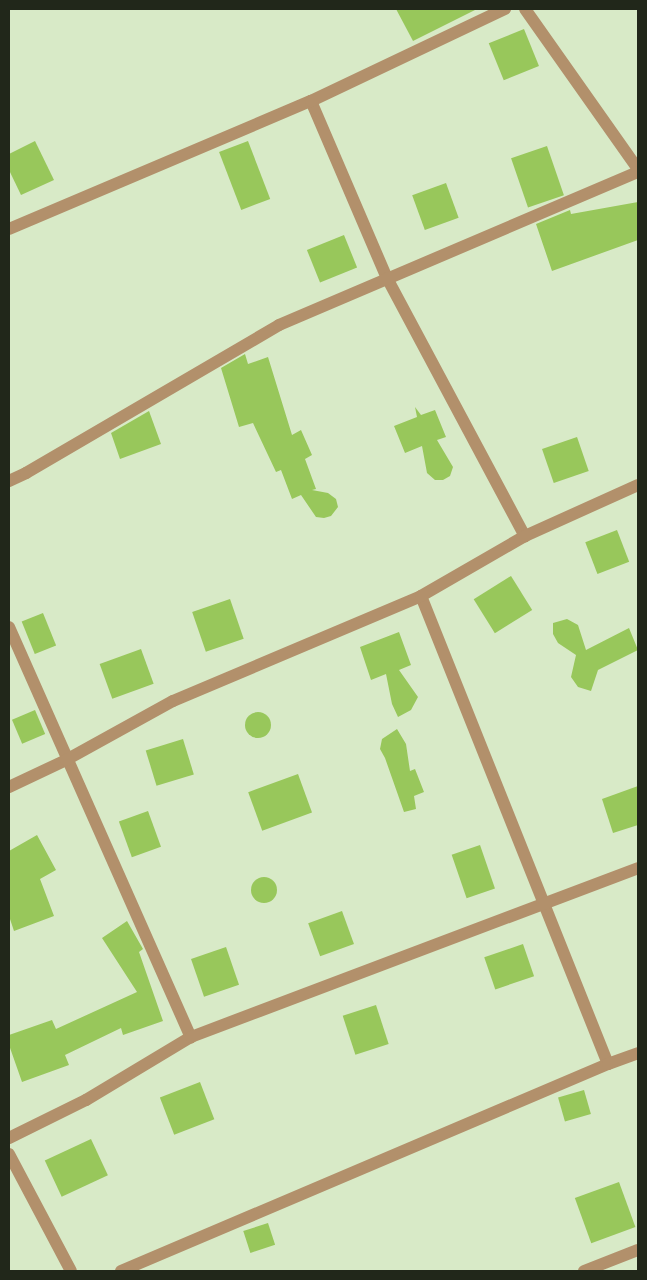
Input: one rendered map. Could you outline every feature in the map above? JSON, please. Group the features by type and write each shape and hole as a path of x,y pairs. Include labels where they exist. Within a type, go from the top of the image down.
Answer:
{"street":[{"path":"9,229 311,101 505,9"},
{"path":"9,481 26,473 279,325 638,170 525,9"},
{"path":"311,101 387,278 525,536"},
{"path":"9,787 66,760 173,701 421,596 525,536 638,485"},
{"path":"421,596 542,904 608,1064"},
{"path":"9,627 66,760 191,1036"},
{"path":"9,1138 86,1100 191,1036 638,868"},
{"path":"121,1271 608,1064 638,1053"},
{"path":"9,1154 71,1271"},
{"path":"584,1271 638,1250"}],"building":[{"path":"396,9 477,9 413,41"},
{"path":"524,29 539,66 504,80 489,43"},
{"path":"35,141 54,180 21,195 9,170 9,154"},
{"path":"248,141 270,199 241,210 219,152"},
{"path":"547,146 564,195 528,208 511,158"},
{"path":"446,183 459,218 425,230 412,195"},
{"path":"638,202 638,240 552,271 536,224 570,210 571,214"},
{"path":"344,235 357,267 320,282 307,250"},
{"path":"245,354 248,364 268,357 292,435 301,430 312,455 305,459 316,489 312,490 328,493 336,499 338,507 331,516 324,518 316,517 301,495 292,499 281,470 276,472 253,423 239,427 221,368"},
{"path":"415,407 421,415 435,410 446,437 437,440 453,467 450,476 443,480 435,480 427,473 422,446 405,453 394,426 417,417"},
{"path":"149,411 161,444 120,459 111,433"},
{"path":"577,437 589,471 554,483 542,449"},
{"path":"617,530 629,562 597,574 585,542"},
{"path":"511,576 532,610 495,633 474,599"},
{"path":"230,599 244,639 206,652 192,612"},
{"path":"43,613 56,645 35,654 22,622"},
{"path":"567,619 578,625 586,650 629,628 638,650 598,670 591,691 578,687 571,677 576,655 558,643 553,634 553,623"},
{"path":"399,632 411,665 399,670 418,697 411,710 398,717 392,704 386,674 371,680 360,647"},
{"path":"141,649 154,684 112,699 100,664"},
{"path":"35,710 45,734 22,744 12,720"},
{"path":"258,712 267,716 271,725 267,734 258,738 249,734 245,725 249,716"},
{"path":"397,729 406,744 410,771 415,769 424,792 414,796 416,809 404,812 380,749 382,739"},
{"path":"183,739 194,774 157,786 146,750"},
{"path":"298,774 312,813 262,831 248,792"},
{"path":"638,786 638,825 613,833 602,799"},
{"path":"148,811 161,847 132,857 119,822"},
{"path":"37,835 56,870 40,879 54,916 14,931 9,916 9,851"},
{"path":"480,845 495,888 467,898 452,855"},
{"path":"264,877 273,881 277,890 273,899 264,903 255,899 251,890 255,881"},
{"path":"342,911 354,944 320,956 308,923"},
{"path":"127,921 143,949 139,952 163,1021 123,1035 121,1028 65,1055 69,1065 22,1082 9,1045 9,1035 52,1020 56,1029 137,992 102,938"},
{"path":"523,944 534,976 495,989 484,957"},
{"path":"226,947 239,985 204,997 191,959"},
{"path":"376,1005 389,1044 355,1055 343,1016"},
{"path":"200,1082 214,1119 174,1135 160,1097"},
{"path":"584,1090 591,1114 565,1121 558,1097"},
{"path":"91,1139 108,1175 62,1197 45,1161"},
{"path":"619,1182 635,1227 591,1243 575,1198"},
{"path":"268,1223 275,1245 250,1253 243,1231"}]}
